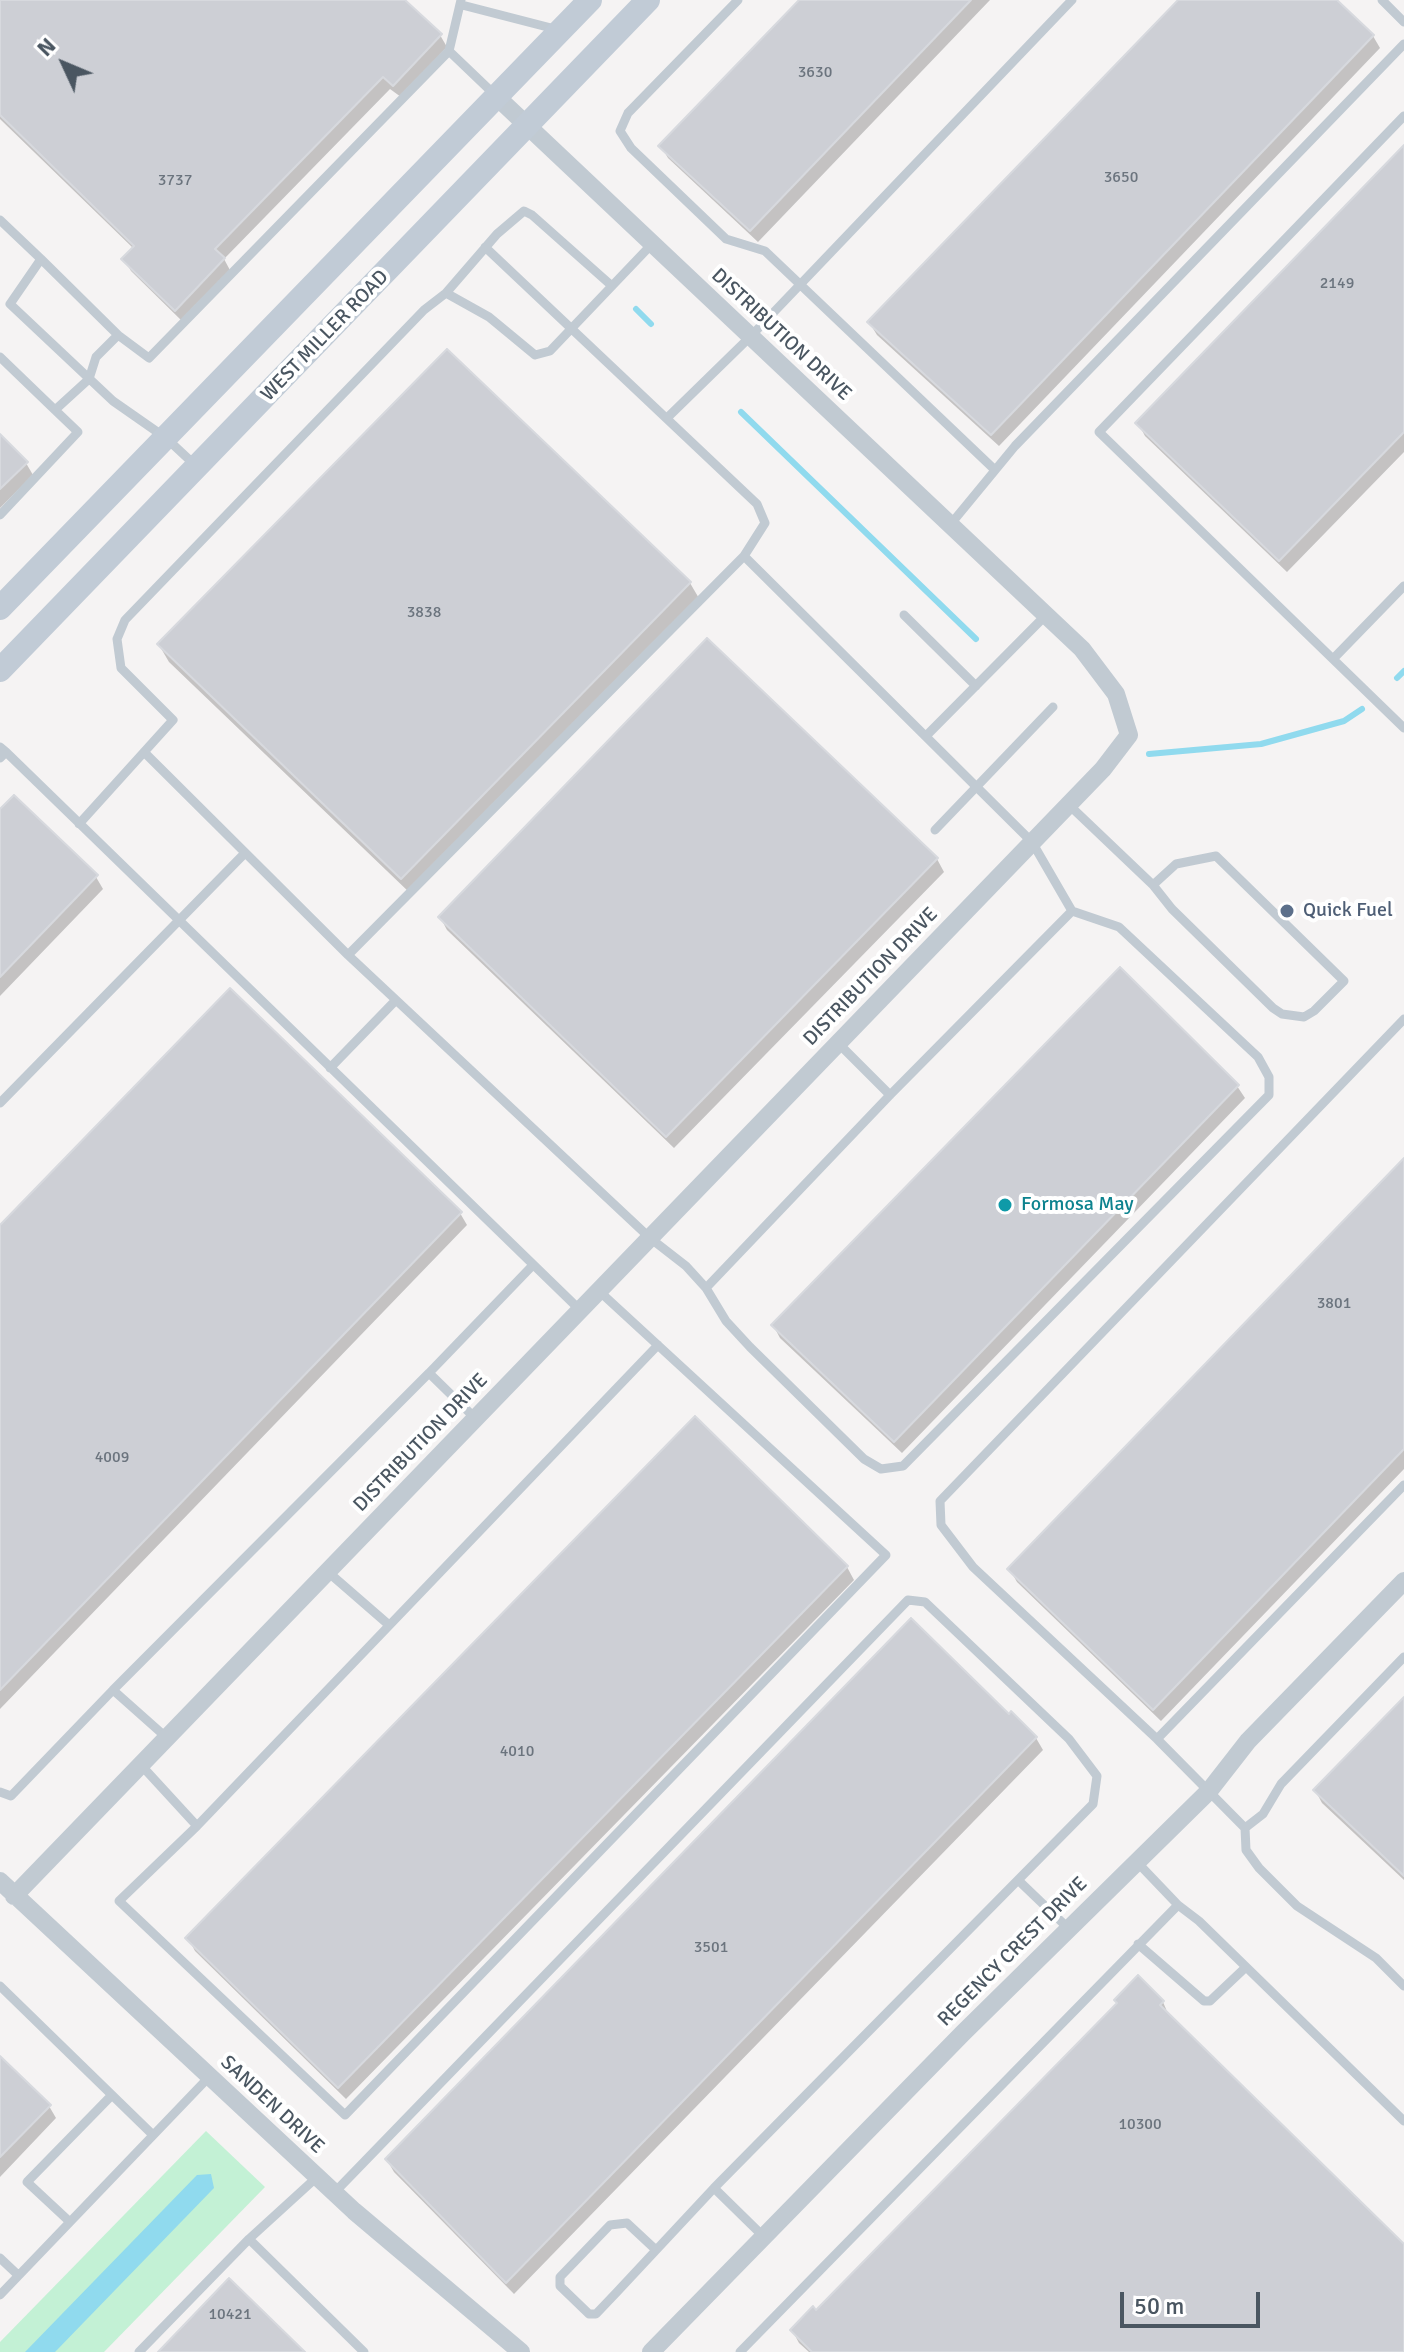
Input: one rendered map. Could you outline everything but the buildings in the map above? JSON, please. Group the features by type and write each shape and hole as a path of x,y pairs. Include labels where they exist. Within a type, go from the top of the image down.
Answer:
{"main road":[{"path":"0,608 590,0"},
{"name":"WEST MILLER ROAD","path":"0,670 648,0"}],"street":[{"name":"DISTRIBUTION DRIVE","path":"14,1896 1103,769 1129,735 1116,694 1082,649 498,98"},
{"name":"REGENCY CREST DRIVE","path":"653,2351 1068,1928 1209,1791 1248,1741 1404,1581"},
{"name":"SANDEN DRIVE","path":"0,1881 334,2193 521,2352"}],"lane":[{"path":"738,0 628,113 620,131 631,148 726,239 765,251 995,470"},
{"path":"667,418 751,336 1072,0"},
{"path":"1382,0 1404,22"},
{"path":"0,220 118,335 149,358 449,51 462,2 562,31"},
{"path":"950,525 1015,446 1404,44"},
{"path":"449,51 498,98"},
{"path":"1404,116 1099,432 1404,728"},
{"path":"79,824 173,720 121,668 117,639 125,620 424,310 446,293 485,247 524,211 612,286"},
{"path":"446,293 489,317 535,355 550,351 652,244"},
{"path":"348,955 744,556 765,523 757,504 485,247"},
{"path":"41,259 10,304 113,401 166,438 197,467"},
{"path":"55,410 89,379 96,357 118,335"},
{"path":"0,357 78,432 0,515"},
{"path":"144,752 395,1001 650,1238 686,1266 706,1288 726,1321 864,1459 881,1469 903,1466 1269,1095 1269,1077 1258,1057 1119,927 1072,911 1032,842 744,556"},
{"path":"1333,659 1404,586"},
{"path":"904,615 976,686"},
{"path":"926,736 1046,615"},
{"path":"935,830 1053,707"},
{"path":"2,752 580,1310"},
{"path":"1068,804 1282,1014 1304,1017 1344,981 1216,856 1176,864 1153,885"},
{"path":"0,1103 245,853"},
{"path":"706,1288 890,1095 1072,911"},
{"path":"330,1068 395,1001"},
{"path":"1404,1019 940,1501 941,1525 973,1567 1157,1739 1245,1828 1246,1850 1269,1878 1297,1906 1376,1958 1404,1986"},
{"path":"838,1043 890,1095"},
{"path":"0,1792 11,1796 533,1265"},
{"path":"599,1291 658,1345 886,1555 345,2115 119,1901 197,1826 658,1345"},
{"path":"429,1373 475,1418"},
{"path":"1157,1739 1404,1485"},
{"path":"328,1572 389,1625"},
{"path":"334,2193 908,1600 925,1602 1069,1739 1097,1776 1093,1804 714,2188 656,2250 596,2314 589,2314 560,2286 560,2277 610,2225 627,2223 656,2250"},
{"path":"1245,1828 1263,1814 1281,1784 1404,1657"},
{"path":"113,1690 167,1738"},
{"path":"141,1765 197,1826"},
{"path":"1136,1861 1404,2121"},
{"path":"1018,1880 1068,1928"},
{"path":"742,2351 1178,1905"},
{"path":"1138,1944 1204,2001 1210,2001 1246,1967"},
{"path":"0,1986 153,2135"},
{"path":"0,2295 209,2077"},
{"path":"70,2222 27,2182 112,2095"},
{"path":"139,2352 249,2239 317,2177"},
{"path":"714,2188 764,2237"},
{"path":"249,2239 364,2352"},
{"path":"0,2258 18,2275"}],"green space":[{"path":"206,2131 265,2187 104,2352 0,2352 0,2342"}],"water":[{"path":"211,2174 214,2188 55,2352 25,2352 197,2175"}],"waterway":[{"path":"636,309 651,324"},
{"path":"741,412 976,639"},
{"path":"1397,678 1404,671"},
{"path":"1149,754 1261,744 1344,721 1362,709"}],"place":[{"name":"Quick Fuel","path":"1287,911"},
{"name":"Formosa May","path":"1005,1205"}]}
